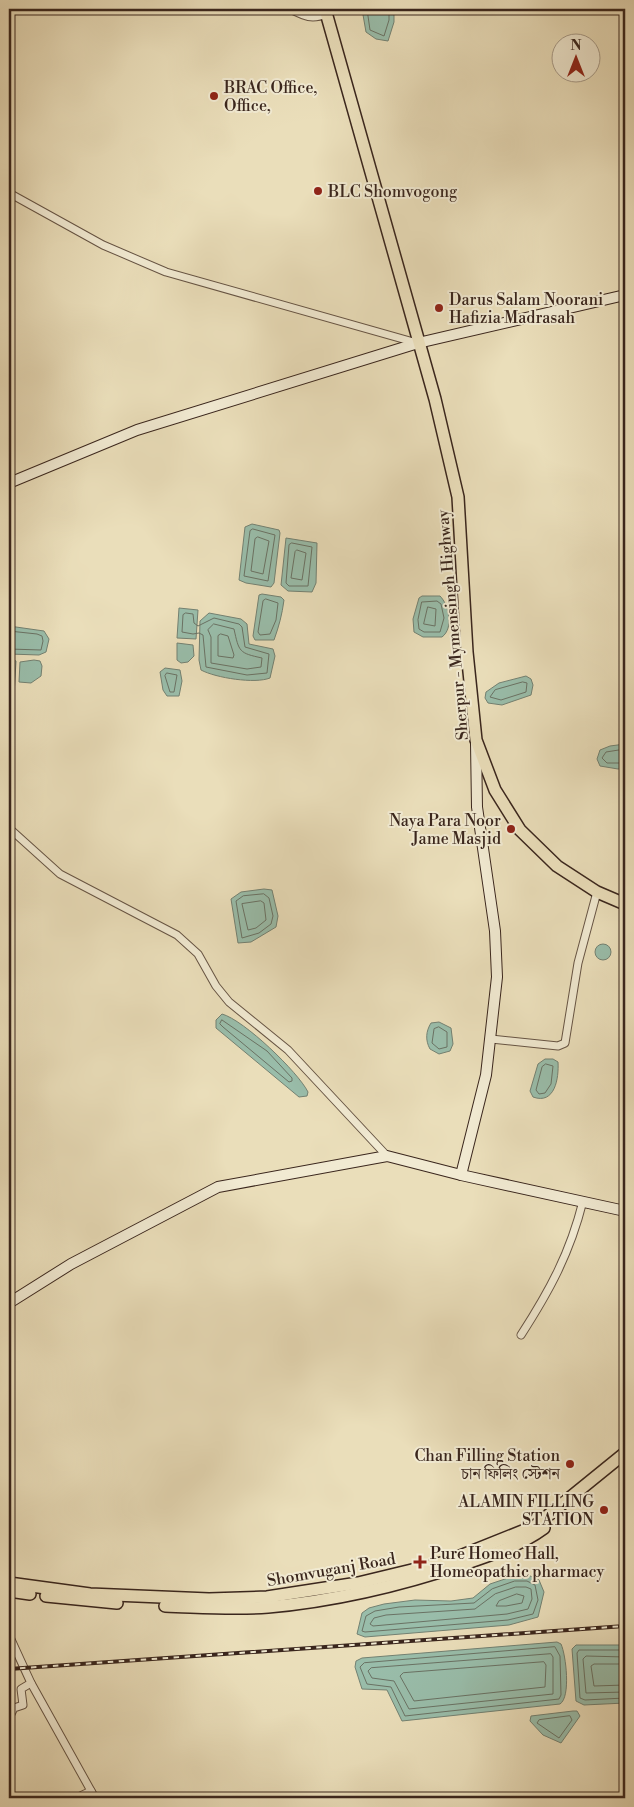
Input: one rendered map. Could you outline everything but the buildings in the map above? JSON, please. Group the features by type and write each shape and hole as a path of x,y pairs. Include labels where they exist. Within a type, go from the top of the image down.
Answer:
{"main road":[{"name":"Sherpur - Mymensingh Highway","path":"326,12 435,399 458,497 476,740 495,790 520,830 557,866 597,892 625,904"},
{"name":"Shomvuganj Road","path":"9,1583 90,1594 209,1599 267,1597 358,1584 445,1562 535,1526 625,1453"},
{"name":"Shomvuganj Road","path":"9,1591 89,1602 239,1608 285,1605 361,1591 434,1574 526,1539 542,1530 625,1463"}],"street":[{"path":"290,9 308,18 315,18 326,12"},
{"path":"9,193 103,245 166,272 418,343"},
{"path":"9,483 137,430 418,343 625,295"},
{"path":"461,1175 484,1084 491,1039 497,977 495,931 478,807 476,740"},
{"path":"9,828 60,874 177,935 192,947 205,964 216,986 229,1002 288,1050 387,1156"},
{"path":"491,1039 558,1046 565,1043 578,963 597,892"},
{"path":"9,1302 71,1264 218,1187 387,1156 461,1175 625,1211"},
{"path":"521,1334 557,1276 572,1241 583,1202"},
{"path":"9,1635 31,1683 95,1798"},
{"path":"9,1718 14,1708 23,1705 21,1689 31,1683"},
{"path":"76,1798 90,1790"}],"water":[{"path":"362,9 394,9 394,22 388,41 376,39 366,32"},
{"path":"252,524 279,530 280,533 274,583 271,587 239,580 245,527"},
{"path":"286,538 317,543 316,583 312,592 288,591 281,585"},
{"path":"259,595 281,597 284,600 274,640 255,640 253,636"},
{"path":"422,596 440,596 446,605 449,622 446,633 442,637 423,637 414,632 413,619 419,598"},
{"path":"179,608 198,610 196,639 177,638"},
{"path":"209,613 241,619 247,624 249,644 273,649 275,656 270,678 263,680 236,679 201,670 199,660 200,621"},
{"path":"9,626 44,631 49,639 46,652 39,655 9,654"},
{"path":"177,643 193,645 194,656 188,662 181,663 177,660"},
{"path":"9,657 16,661 14,695 9,698"},
{"path":"40,661 42,666 41,676 31,683 19,682 20,662"},
{"path":"165,668 180,670 182,681 179,696 167,696 163,690 160,672"},
{"path":"526,676 531,679 533,685 531,695 502,705 488,703 485,698 486,692 499,683"},
{"path":"625,744 625,768 618,769 600,766 597,759 600,750 610,746"},
{"path":"264,889 272,890 278,916 276,927 251,942 238,943 231,899 241,892"},
{"path":"600,944 606,944 611,949 609,958 600,960 595,955 595,949"},
{"path":"222,1014 232,1018 270,1048 302,1083 308,1092 307,1096 299,1097 216,1028 216,1020"},
{"path":"439,1022 451,1028 453,1044 450,1051 439,1054 430,1049 427,1036 431,1023"},
{"path":"545,1059 553,1059 558,1062 556,1082 551,1094 540,1098 533,1097 530,1091 538,1064"},
{"path":"528,1575 539,1580 544,1592 538,1617 509,1625 365,1637 357,1634 362,1613 369,1608 415,1600 451,1601 473,1598 490,1584 514,1576"},
{"path":"557,1642 561,1644 563,1649 566,1666 566,1693 560,1704 402,1721 387,1690 362,1689 355,1667 356,1661 362,1658"},
{"path":"576,1645 623,1645 625,1647 625,1703 584,1705 576,1701 572,1649"},
{"path":"577,1711 580,1716 561,1743 543,1735 530,1721 531,1716"}],"railway":[{"path":"9,1669 625,1626"}],"place":[{"name":"BRAC Office, Office,","path":"214,96"},
{"name":"BLC Shomvogong","path":"318,191"},
{"name":"Darus Salam Noorani Hafizia Madrasah","path":"439,308"},
{"name":"Naya Para Noor Jame Masjid","path":"511,829"},
{"name":"Chan Filling Station চান ফিলিং স্টেশন","path":"570,1464"},
{"name":"ALAMIN FILLING STATION","path":"604,1510"},
{"name":"Pure Homeo Hall, Homeopathic pharmacy","path":"420,1562"}]}
